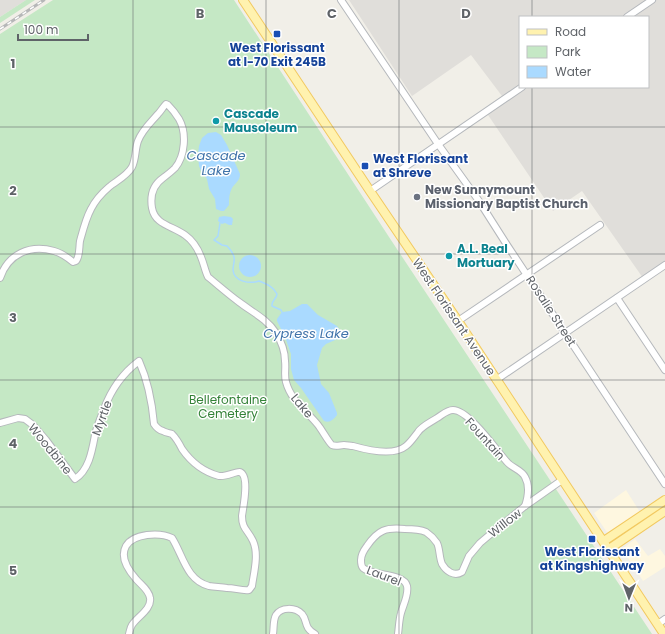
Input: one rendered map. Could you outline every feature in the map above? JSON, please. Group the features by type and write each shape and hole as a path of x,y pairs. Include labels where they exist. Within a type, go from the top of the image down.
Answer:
{"main road":[{"name":"West Florissant Avenue","path":"243,0 458,321 562,480 609,549 662,622 664,634"},
{"path":"604,541 665,500"},
{"path":"609,549 665,511"}],"street":[{"name":"Rosalie Street","path":"341,0 438,144 479,201 665,484"},
{"path":"628,16 652,0"},
{"path":"370,191 521,88"},
{"name":"Lake","path":"0,278 2,271 11,259 30,250 40,249 54,251 73,262 76,261 91,208 107,188 132,167 138,140 141,134 166,104 179,120 184,136 184,145 180,161 174,169 156,184 152,191 151,206 153,214 161,223 179,231 192,242 201,257 208,277 270,326 276,334 284,352 286,384 299,406 317,424 332,445 335,446 345,445 363,449 387,451 399,450 406,447 418,432"},
{"path":"458,321 600,225"},
{"path":"496,380 665,265"},
{"path":"617,298 665,370"},
{"name":"Myrtle","path":"74,479 78,477 89,461 104,407 124,375 138,361 147,385 154,424 156,427 163,432 172,434 185,453 196,465 204,470 219,476 226,476 238,472 241,472 244,476 245,482 242,522 244,528 253,541 256,560 252,586 249,590 244,590 203,584 195,579 187,569 172,538 162,535 141,536 130,541 126,547 124,556 127,566 134,578 147,591 150,598 150,604 131,626 129,634"},
{"name":"Fountain","path":"418,432 447,411 452,410 462,413 485,435 506,462 524,475 527,481 528,490 528,499 525,506"},
{"name":"Woodbine","path":"0,423 18,418 25,419 33,425 46,440 74,479"},
{"name":"Willow","path":"457,574 462,572 469,556 493,532 525,506 562,480"},
{"name":"Laurel","path":"398,634 401,614 407,593 406,583 396,577 370,572 361,566 361,558 364,550 377,533 387,529 396,528 417,529 426,533 436,542 442,564 450,572 457,574"},
{"path":"274,634 276,616 281,610 290,608 299,611 303,615 308,630 315,634"}],"shaded area":[{"path":"0,0 26,0 0,17"},
{"path":"349,0 665,0 665,262 643,278 582,191 553,211 488,115 502,96 471,55 412,96"},
{"path":"626,490 640,512 608,533 594,513"},
{"path":"635,539 648,556 660,549 665,556 665,567 643,581 622,549"}],"green space":[{"path":"26,0 35,0 0,23 0,17"},
{"name":"Bellefontaine Cemetery","path":"53,0 234,0 652,634 0,634 0,34"}],"water":[{"name":"Cascade Lake","path":"216,132 221,135 227,145 240,174 231,190 229,205 224,211 216,209 215,199 209,189 207,179 199,166 198,154 202,138 208,133"},
{"path":"219,217 231,217 233,219 232,225 225,223 222,224 218,221"},
{"path":"250,255 258,258 261,266 258,274 250,277 242,274 239,266 242,258"},
{"name":"Cypress Lake","path":"302,304 307,304 318,315 337,326 342,333 342,337 326,344 322,348 317,365 321,384 329,393 337,413 333,420 326,422 294,380 291,369 291,354 277,321 282,312 290,311"}],"waterway":[{"path":"220,223 218,236 214,240 227,246 234,256 233,270 236,277 239,280 247,282 259,281 271,287 277,294 272,302 272,306 281,310 282,312"}],"railway":[{"path":"0,29 44,0"}],"place":[{"name":"West Florissant at I-70 Exit 245B","path":"277,34"},
{"name":"Cascade Mausoleum","path":"216,121"},
{"name":"West Florissant at Shreve","path":"365,166"},
{"name":"New Sunnymount Missionary Baptist Church","path":"417,197"},
{"name":"A.L. Beal Mortuary","path":"449,256"},
{"name":"West Florissant at Kingshighway","path":"592,539"}]}
